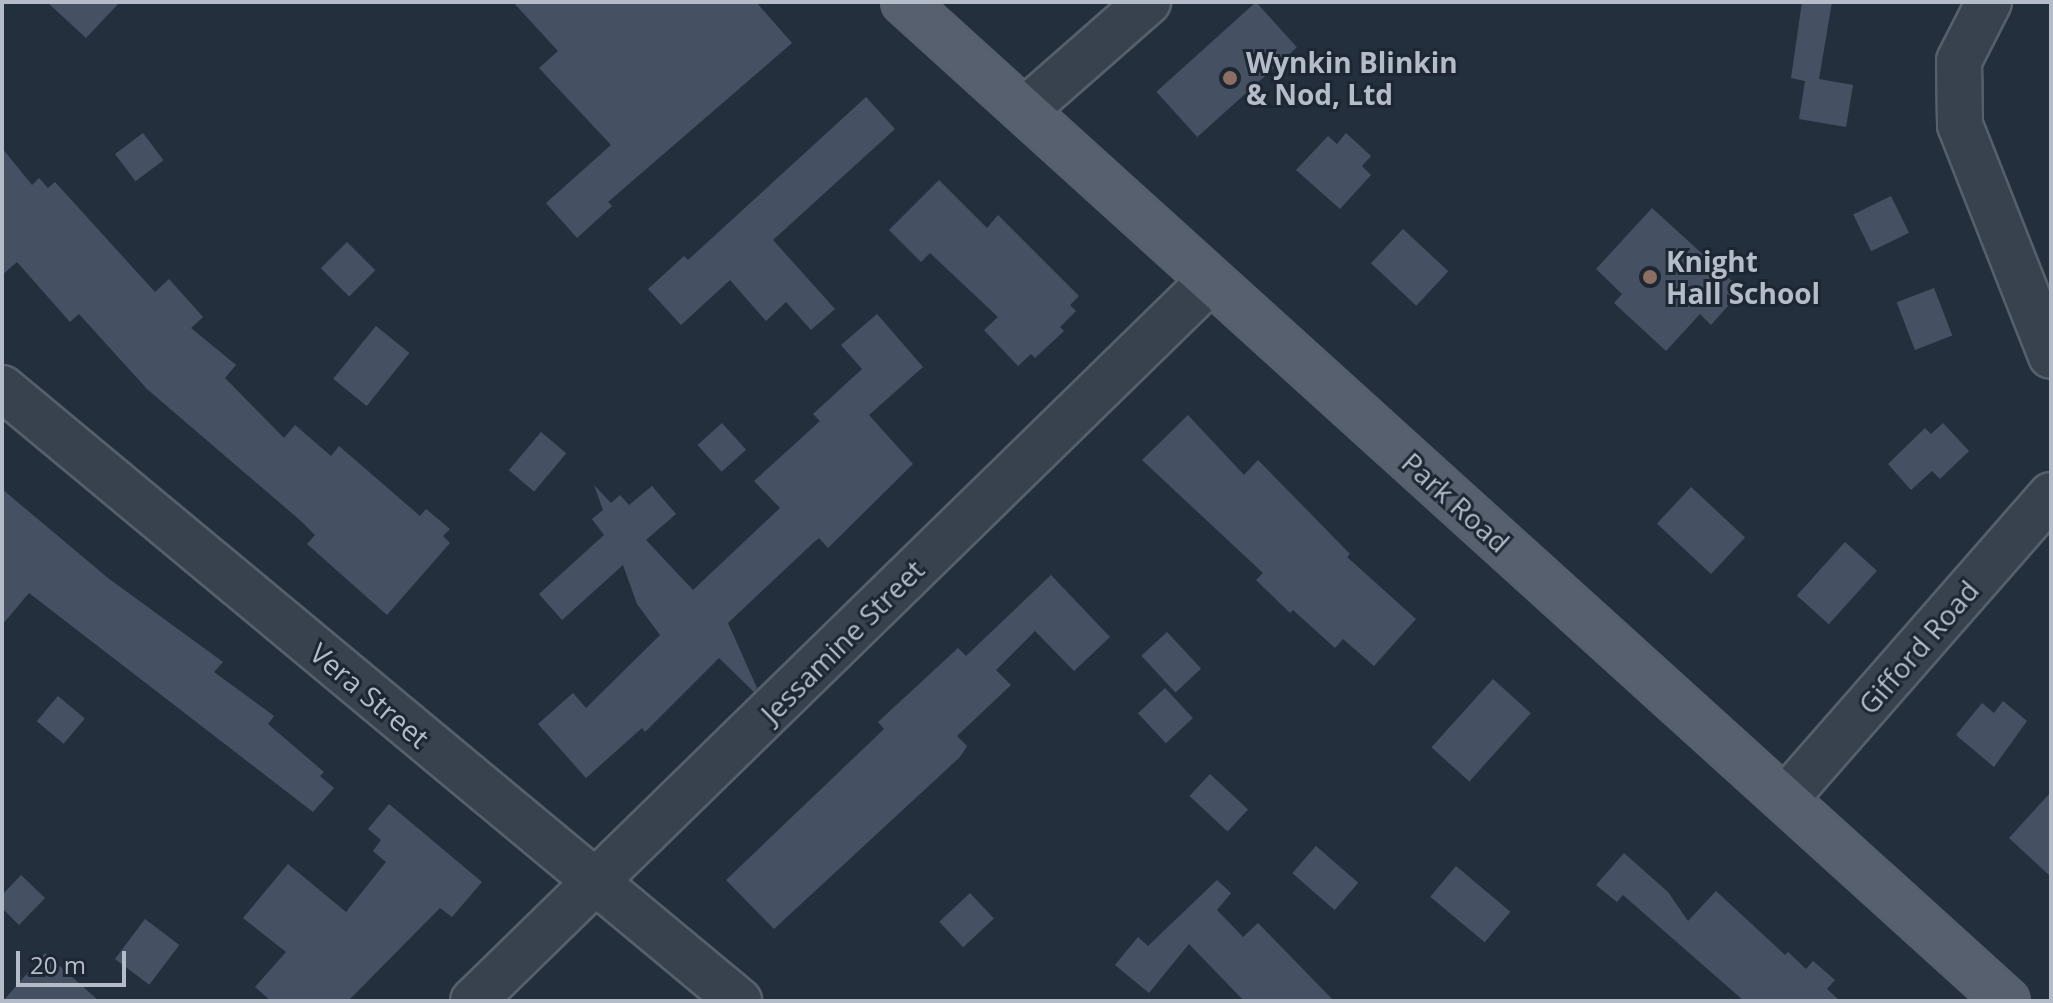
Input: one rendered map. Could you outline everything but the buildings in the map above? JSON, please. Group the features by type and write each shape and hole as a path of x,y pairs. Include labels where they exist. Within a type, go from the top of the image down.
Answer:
{"main road":[{"name":"Park Road","path":"904,2 2007,1001"}],"street":[{"path":"1025,110 1148,2"},
{"path":"1989,2 1959,61 1960,125 2051,356"},
{"name":"Jessamine Street","path":"473,1001 1210,281"},
{"name":"Vera Street","path":"2,388 739,1001"},
{"name":"Gifford Road","path":"1785,799 2051,495"}],"place":[{"name":"Wynkin Blinkin & Nod, Ltd","path":"1230,78"},
{"name":"Knight Hall School","path":"1650,277"}]}
